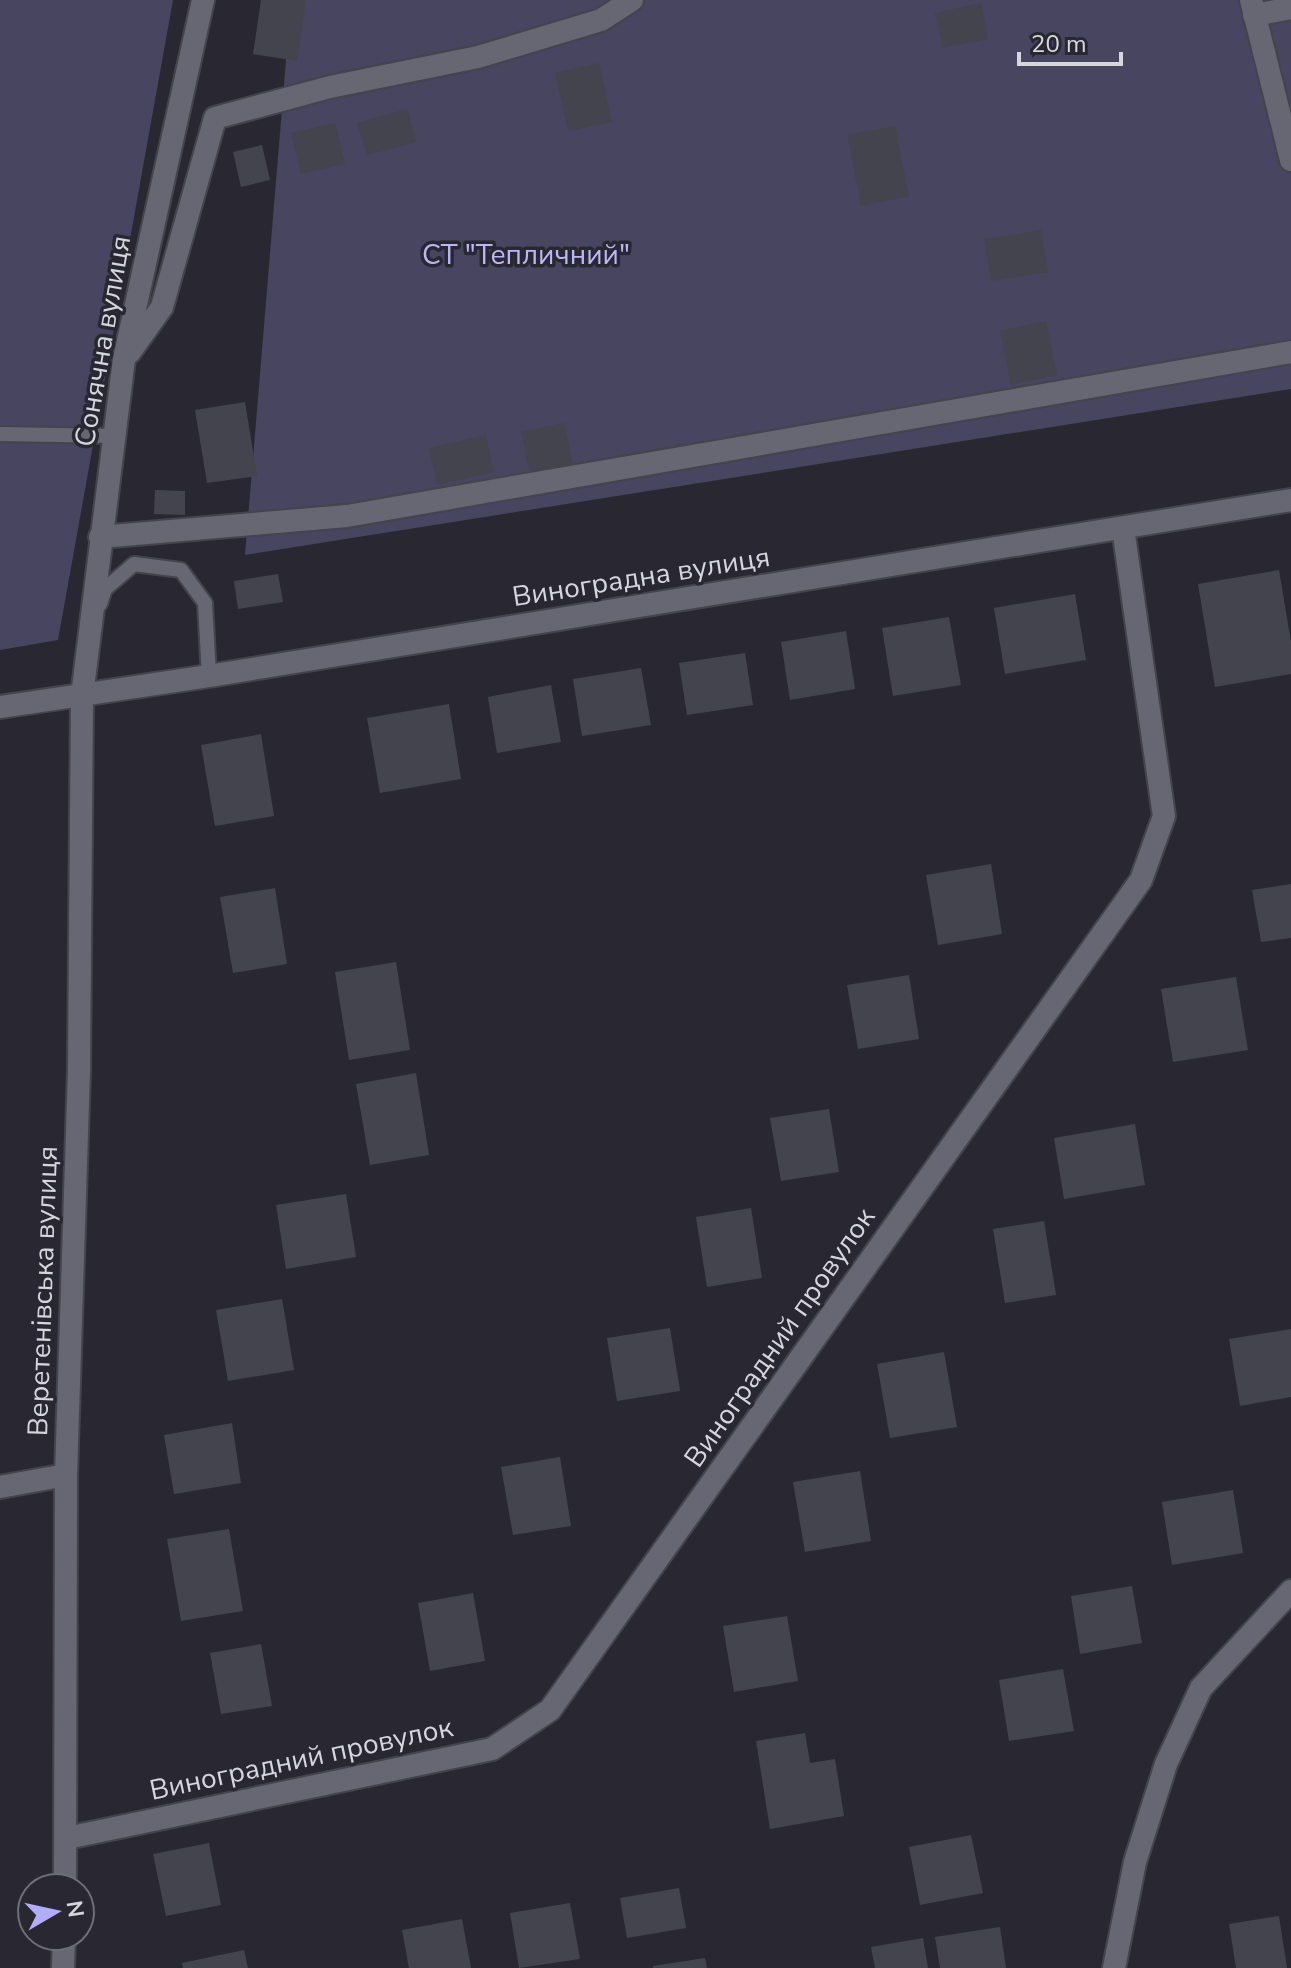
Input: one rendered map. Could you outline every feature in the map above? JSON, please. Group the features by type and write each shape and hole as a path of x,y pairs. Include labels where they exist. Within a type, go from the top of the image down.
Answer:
{"street":[{"name":"Сонячна вулиця","path":"82,696 124,359 203,0"},
{"path":"124,359 162,307 215,118 330,87 478,57 601,20 632,0"},
{"path":"1291,8 1252,8 1291,160"},
{"path":"100,537 347,516 1291,352"},
{"name":"Виноградна вулиця","path":"0,707 209,676 1291,500"},
{"name":"Виноградний провулок","path":"67,1838 492,1749 550,1710 1141,880 1164,816 1123,528"},
{"name":"Веретенівська вулиця","path":"66,1872 66,1475 79,1070 82,696"},
{"path":"0,1487 66,1475"},
{"path":"1114,1968 1135,1862 1166,1764 1201,1688 1291,1591"}],"lane":[{"path":"0,434 114,436"},
{"path":"87,643 105,589 134,564 181,570 205,603 209,676"}],"green space":[{"path":"0,0 173,0 58,640 0,650"},
{"name":"СТ \"Тепличний\"","path":"291,0 1291,0 1291,389 245,555"}],"building":[{"path":"261,0 306,0 297,61 253,54"},
{"path":"981,3 988,39 943,48 935,13"},
{"path":"599,63 612,122 568,131 555,73"},
{"path":"407,109 416,142 367,155 357,123"},
{"path":"335,123 345,164 301,174 291,133"},
{"path":"895,126 909,196 861,206 847,135"},
{"path":"262,145 270,180 241,187 233,152"},
{"path":"1041,230 1048,272 991,281 984,239"},
{"path":"1046,321 1057,375 1011,385 1000,331"},
{"path":"245,402 257,476 207,483 195,410"},
{"path":"564,423 573,464 530,473 521,432"},
{"path":"486,435 494,472 437,485 429,448"},
{"path":"155,490 185,491 185,515 154,514"},
{"path":"1279,570 1291,642 1291,674 1215,687 1198,584"},
{"path":"278,574 283,602 238,609 234,581"},
{"path":"1075,594 1086,660 1005,674 994,608"},
{"path":"949,617 961,685 893,696 882,628"},
{"path":"846,631 855,689 790,700 781,642"},
{"path":"745,653 753,705 687,715 679,663"},
{"path":"641,668 651,725 582,736 573,679"},
{"path":"551,685 561,742 497,753 488,697"},
{"path":"449,704 461,779 380,793 367,718"},
{"path":"261,734 274,816 215,826 201,745"},
{"path":"991,864 1002,934 938,945 926,875"},
{"path":"1291,884 1291,938 1261,942 1252,890"},
{"path":"275,888 287,964 233,973 220,897"},
{"path":"396,962 410,1050 349,1060 335,972"},
{"path":"909,975 919,1039 858,1049 847,985"},
{"path":"1236,977 1248,1050 1173,1062 1161,989"},
{"path":"416,1073 429,1155 370,1165 356,1084"},
{"path":"829,1109 839,1172 781,1181 770,1118"},
{"path":"1135,1124 1145,1185 1064,1199 1054,1138"},
{"path":"346,1194 356,1257 286,1269 276,1205"},
{"path":"751,1208 762,1278 707,1287 696,1217"},
{"path":"1044,1221 1056,1295 1005,1303 993,1229"},
{"path":"282,1299 294,1370 228,1381 216,1310"},
{"path":"670,1328 680,1391 617,1401 607,1338"},
{"path":"1291,1329 1291,1397 1240,1406 1229,1339"},
{"path":"944,1352 957,1427 890,1438 877,1364"},
{"path":"232,1423 241,1483 174,1494 164,1435"},
{"path":"560,1457 571,1526 513,1535 501,1467"},
{"path":"860,1471 871,1541 805,1552 793,1482"},
{"path":"1233,1490 1243,1553 1172,1565 1162,1502"},
{"path":"229,1529 243,1611 181,1621 167,1539"},
{"path":"1132,1586 1142,1643 1080,1654 1071,1596"},
{"path":"473,1593 485,1661 430,1671 418,1603"},
{"path":"787,1616 798,1681 734,1692 723,1626"},
{"path":"261,1644 272,1706 221,1714 210,1653"},
{"path":"1063,1669 1074,1731 1009,1741 999,1680"},
{"path":"805,1733 810,1763 835,1759 844,1816 770,1829 756,1741"},
{"path":"971,1835 983,1893 920,1905 909,1847"},
{"path":"209,1843 221,1905 166,1916 153,1854"},
{"path":"679,1888 686,1928 627,1938 620,1898"},
{"path":"570,1903 580,1959 519,1968 510,1913"},
{"path":"1279,1916 1287,1968 1236,1968 1229,1924"},
{"path":"462,1919 471,1968 409,1968 402,1930"},
{"path":"1000,1927 1006,1968 940,1968 935,1937"},
{"path":"923,1938 928,1968 875,1968 871,1947"},
{"path":"244,1950 248,1968 183,1968 182,1963"},
{"path":"705,1958 707,1968 653,1968 653,1966"}]}
